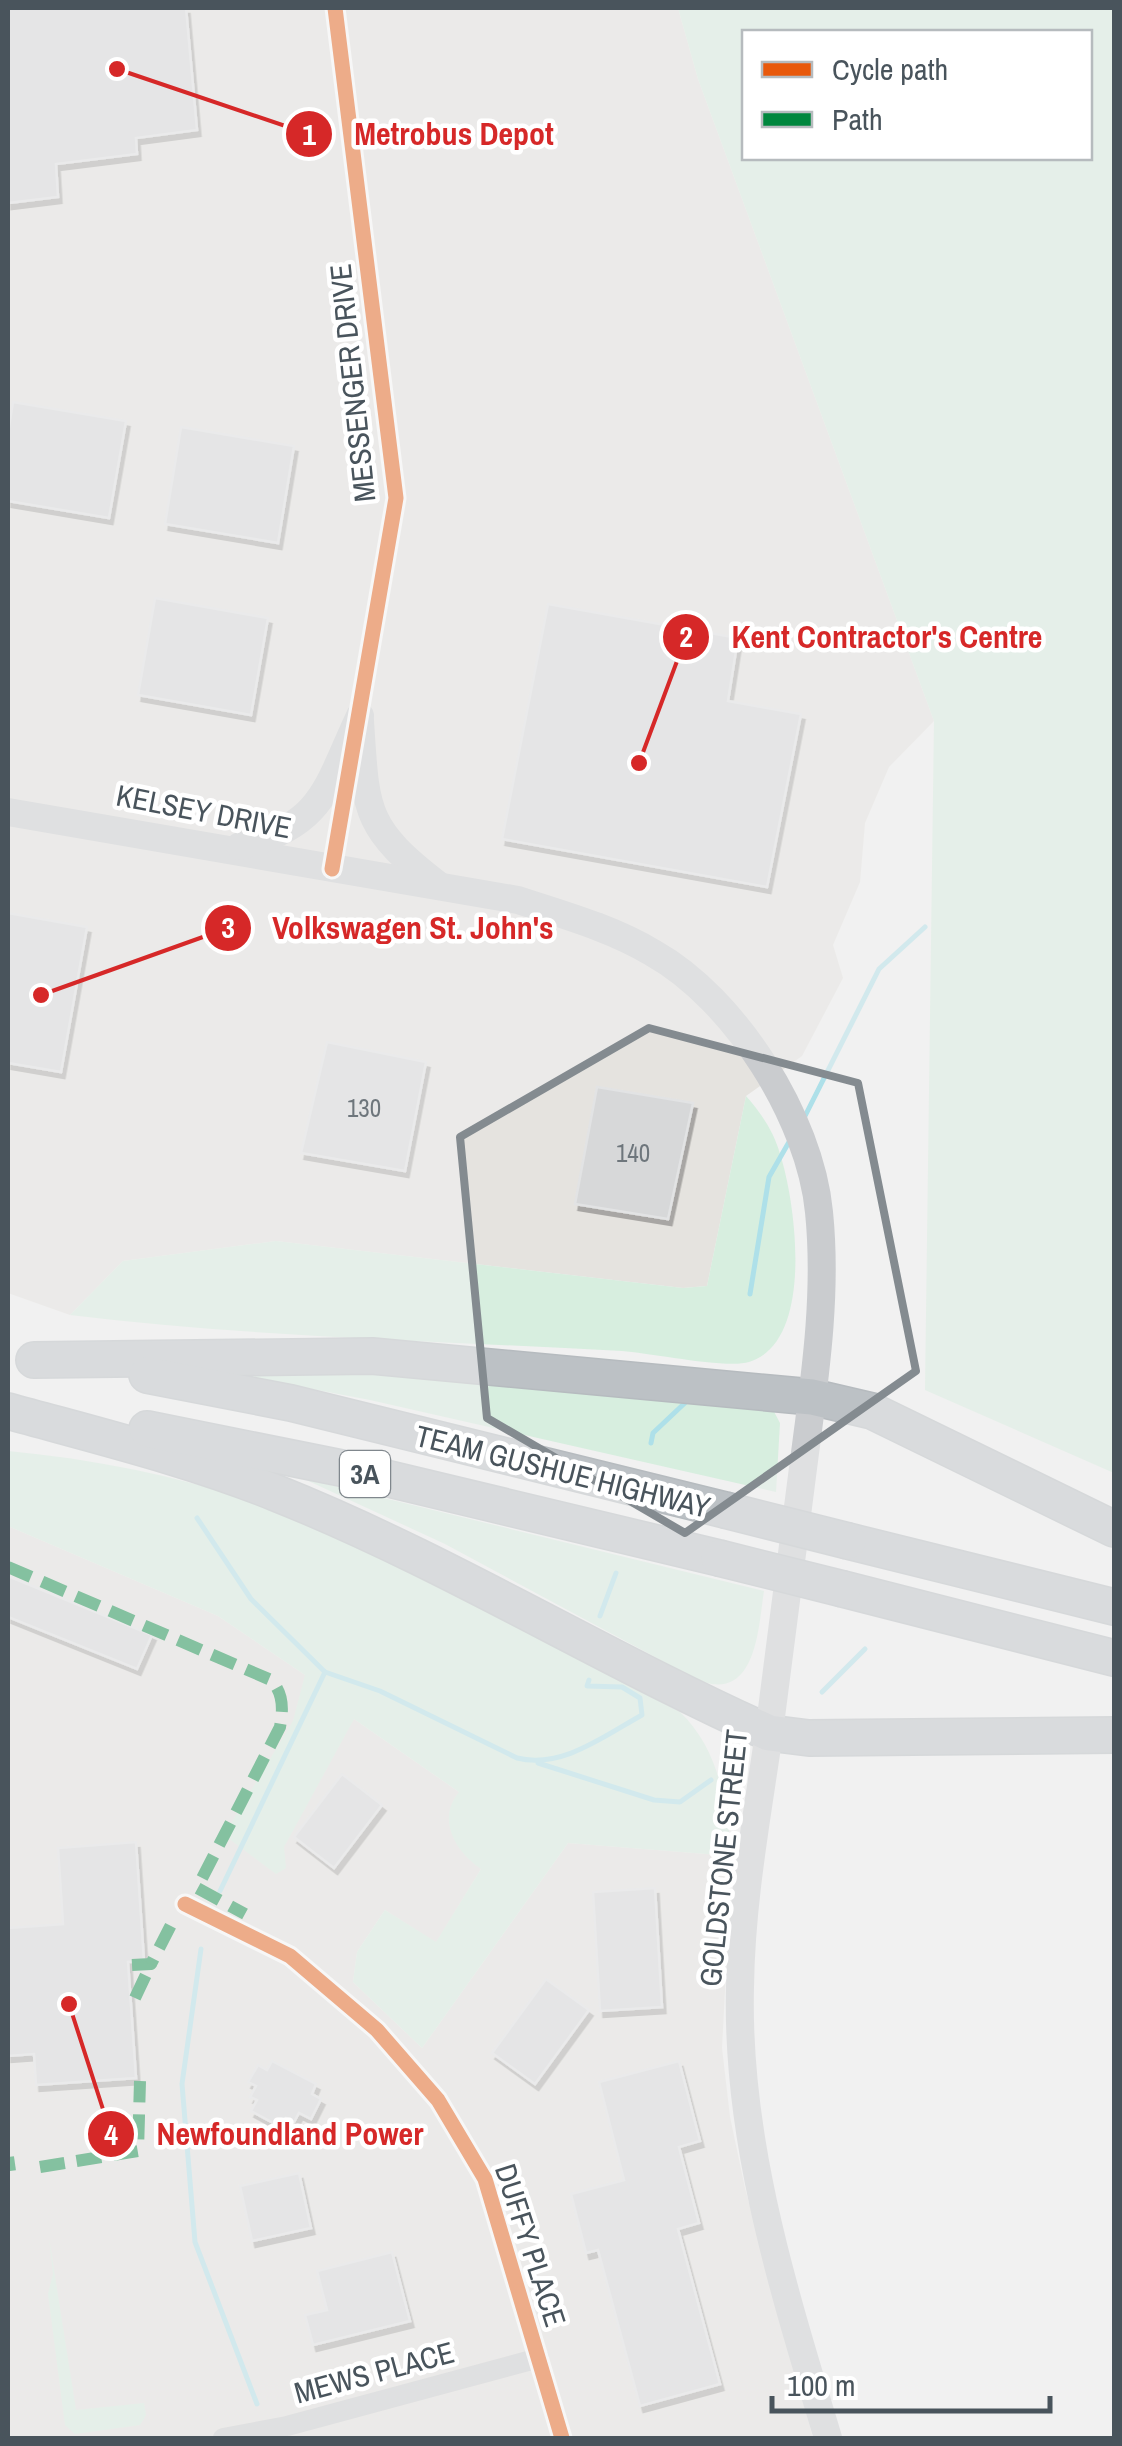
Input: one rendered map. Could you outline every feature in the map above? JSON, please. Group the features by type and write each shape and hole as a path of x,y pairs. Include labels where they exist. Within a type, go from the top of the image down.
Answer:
{"highway":[{"path":"21,1359 372,1356 812,1397 872,1411 1114,1529"},
{"name":"TEAM GUSHUE HIGHWAY","path":"21,1359 136,1373 291,1404 1114,1607"},
{"path":"8,1410 198,1464 277,1494 400,1548 768,1734 809,1738 1114,1734"},
{"name":"TEAM GUSHUE HIGHWAY","path":"8,1410 110,1422 241,1447 719,1558 1114,1658"}],"main road":[{"path":"224,850 281,836 299,823 326,789 360,716"},
{"path":"360,716 366,800 372,817 390,845 442,888"},
{"name":"KELSEY DRIVE","path":"8,812 518,900 610,930 657,954 695,984 736,1026 770,1072 797,1134 819,1208 821,1306 812,1397"},
{"name":"GOLDSTONE STREET","path":"812,1397 741,1940 742,2083 767,2222 828,2438"}],"street":[{"name":"MESSENGER DRIVE","path":"332,869 396,498 335,8"},
{"name":"DUFFY PLACE","path":"185,1904 290,1956 377,2030 438,2100 485,2179 562,2438"},
{"name":"MEWS PLACE","path":"223,2438 287,2426 539,2358"}],"highlighted area":[{"path":"649,1028 858,1083 916,1371 685,1533 487,1418 460,1137"}],"shaded area":[{"path":"8,8 678,8 698,79 934,721 889,767 865,823 860,882 833,945 843,978 802,1056 746,1096 707,1286 683,1288 276,1241 123,1261 70,1315 8,1293"},
{"path":"8,1526 218,1616 305,1675 354,1719 459,1792 481,1869 436,1943 385,1910 357,1952 353,1982 422,2048 568,1843 732,1856 722,2048 730,2117 745,2188 813,2438 8,2438"}],"green space":[{"path":"678,8 1114,8 1114,1473 925,1390 934,721 698,79"},
{"path":"746,1096 766,1123 780,1154 795,1236 792,1300 784,1328 770,1349 749,1362 707,1362 622,1351 277,1333 70,1315 123,1261 276,1241 683,1288 707,1286"},
{"path":"175,1363 287,1366 771,1406 780,1423 776,1492 370,1400"},
{"path":"8,1451 150,1473 288,1513 389,1556 680,1712 704,1743 719,1778 732,1856 568,1843 422,2048 353,1982 357,1952 385,1910 436,1942 481,1869 464,1854 452,1835 449,1813 459,1792 354,1719 284,1847 286,1868 276,1874 224,1835 293,1721 305,1675 218,1616 8,1526"},
{"path":"302,1478 764,1591 753,1651 739,1676 727,1683 705,1682 445,1544"},
{"path":"49,2238 76,2410 144,2403 146,2415 140,2425 75,2434 65,2425 48,2294 53,2274"}],"building":[{"path":"8,8 186,8 197,130 136,138 137,154 56,164 58,197 8,203"},
{"path":"13,402 126,421 109,518 8,501 8,433"},
{"path":"181,427 294,446 278,543 165,524"},
{"path":"155,598 268,618 251,715 138,695"},
{"path":"548,604 738,638 728,701 801,714 767,887 502,839"},
{"path":"8,913 87,927 61,1072 8,1063"},
{"path":"327,1042 426,1062 405,1171 301,1153"},
{"path":"597,1087 693,1103 668,1219 575,1204"},
{"path":"8,1576 152,1635 137,1669 8,1617"},
{"path":"342,1774 382,1805 334,1868 294,1837"},
{"path":"136,1842 144,1961 128,1962 136,2078 36,2085 34,2054 8,2056 8,1928 63,1924 58,1848"},
{"path":"655,1888 662,2007 600,2011 593,1892"},
{"path":"546,1979 589,2010 535,2084 492,2053"},
{"path":"272,2061 316,2084 312,2094 321,2099 311,2119 299,2113 294,2122 286,2118 281,2127 251,2111 257,2100 250,2097 256,2086 248,2082 258,2065 267,2070"},
{"path":"679,2061 700,2141 679,2147 699,2223 678,2229 720,2384 640,2406 598,2250 586,2253 571,2194 624,2180 599,2082"},
{"path":"299,2173 311,2228 252,2241 240,2186"},
{"path":"392,2252 410,2321 313,2345 305,2315 327,2310 317,2271"}],"waterway":[{"path":"803,1120 879,969 925,927"},
{"path":"750,1294 769,1177 789,1142"},
{"path":"651,1443 653,1433 688,1400"},
{"path":"197,1518 251,1599 325,1672 220,1891"},
{"path":"600,1616 616,1573"},
{"path":"822,1692 865,1649"},
{"path":"325,1672 380,1691 517,1758 534,1760 566,1755 642,1715 640,1698 622,1687 587,1686 589,1680"},
{"path":"538,1763 654,1800 680,1802 711,1780"},
{"path":"201,1949 182,2084 195,2242 257,2404"}],"marked path":[{"path":"8,1567 275,1685 282,1702 280,1727 197,1888 245,1914"},
{"path":"132,1965 151,1964 174,1919"},
{"path":"135,1998 151,1964"},
{"path":"40,2167 138,2151 140,2081"},
{"path":"8,2157 10,2171"}],"cycle path":[{"path":"332,869 396,498 335,8"},
{"path":"185,1904 290,1956 377,2030 438,2100 485,2179 562,2438"}],"place":[{"name":"Metrobus Depot","path":"117,69"},
{"name":"Kent Contractor's Centre","path":"639,763"},
{"name":"Volkswagen St. John's","path":"41,995"},
{"name":"Newfoundland Power","path":"69,2004"}]}
